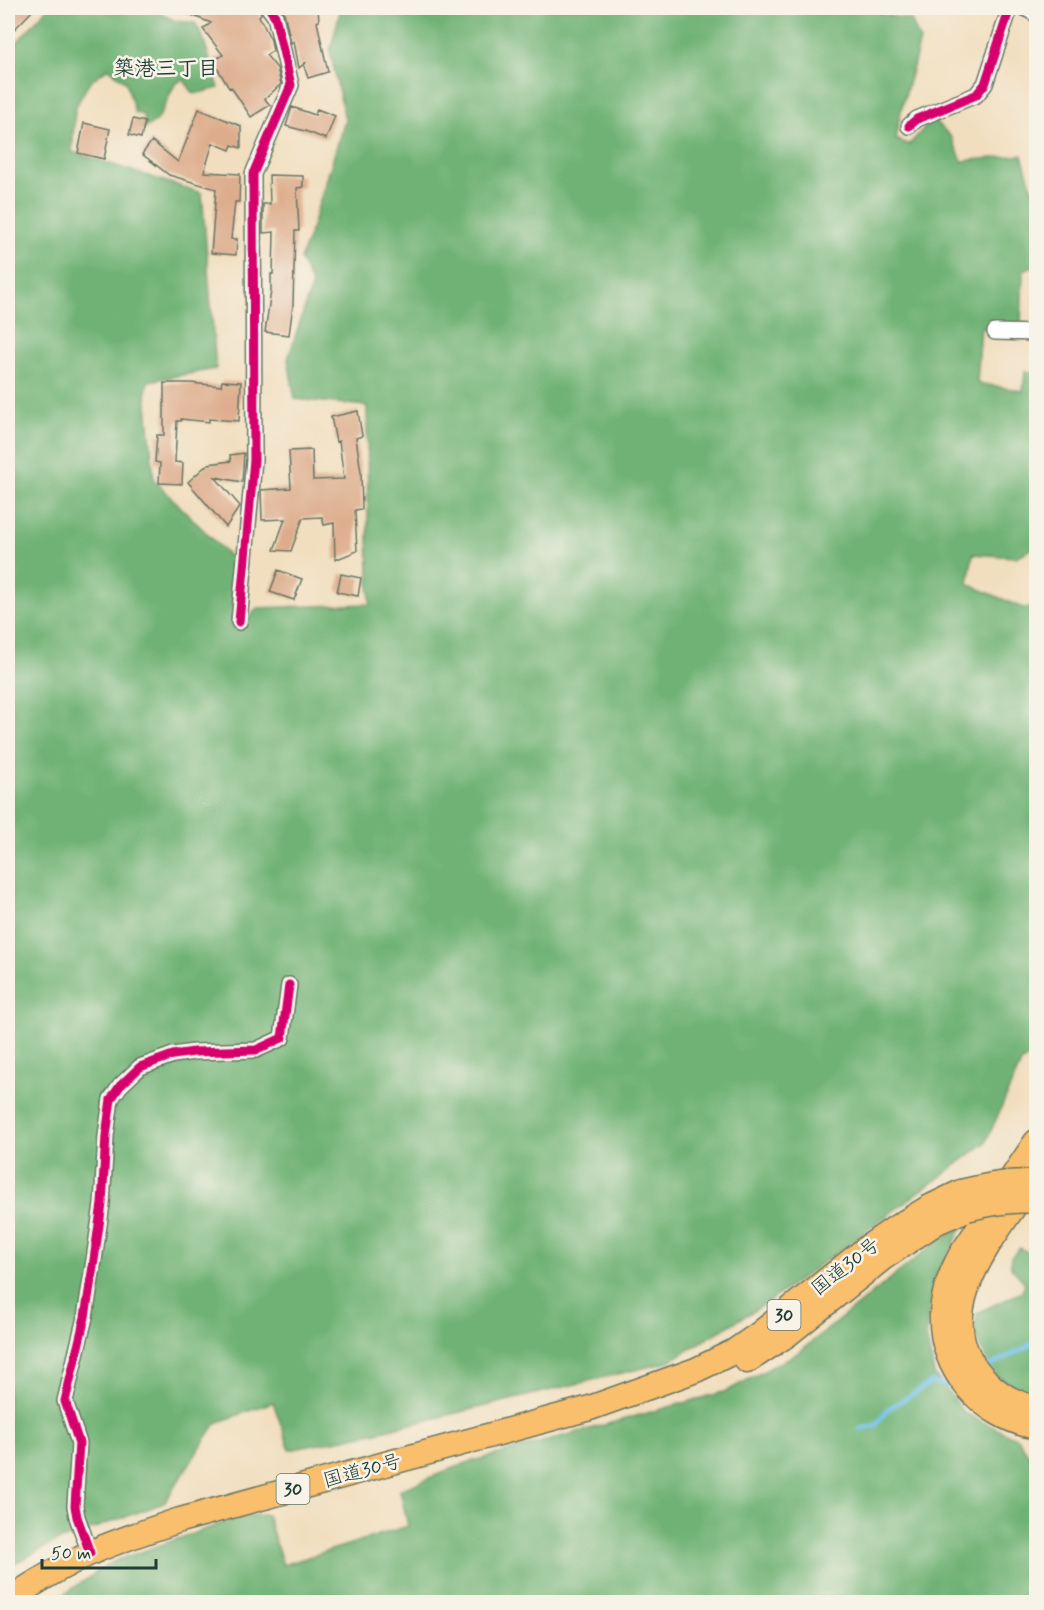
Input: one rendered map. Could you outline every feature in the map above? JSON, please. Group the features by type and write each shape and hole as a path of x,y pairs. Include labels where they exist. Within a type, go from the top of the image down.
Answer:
{"highway":[{"path":"1036,1142 960,1256 944,1296 942,1314 952,1331 964,1344 986,1406 1004,1417 1036,1427"},
{"path":"952,1331 974,1268 1036,1173"},
{"name":"国道30号","path":"8,1600 49,1574 90,1553 180,1520 590,1408 657,1395 733,1369 787,1335 883,1258 986,1186 1005,1183 1036,1183"},
{"name":"国道30号","path":"964,1201 990,1203 1036,1201"},
{"path":"980,1388 1024,1406 1036,1408"}],"street":[{"path":"239,622 254,460 253,174 291,84 275,16 269,8"},
{"path":"909,126 917,119 976,95 985,84 1010,8"},
{"path":"1025,8 1036,14"},
{"path":"995,332 1036,333"},
{"path":"90,1553 75,1506 79,1443 65,1401 85,1317 94,1260 102,1204 106,1136 111,1099 120,1086 140,1067 173,1055 256,1050 282,1038 289,985"}],"green space":[{"path":"48,8 151,8 175,21 195,23 202,35 219,88 194,94 183,79 175,84 158,119 144,129 144,115 135,113 126,82 108,68 89,83 75,108 72,152 202,193 216,369 148,381 146,392 154,480 235,562 232,628 243,627 257,608 370,604 367,406 295,399 288,359 312,285 300,259 345,120 330,51 341,8 882,8 880,14 911,20 920,41 901,110 896,139 909,145 934,120 951,137 962,161 1022,155 1036,202 1036,265 1023,270 1021,326 981,328 977,383 1023,391 1025,371 1036,373 1036,547 1016,557 973,554 968,584 1023,608 1036,607 1036,1052 1021,1063 986,1142 770,1301 668,1362 377,1432 290,1450 273,1402 216,1423 164,1503 53,1543 8,1567 8,52"},
{"path":"962,1228 933,1283 926,1333 934,1374 964,1413 1018,1439 1036,1465 1036,1602 53,1602 112,1562 243,1516 267,1515 283,1565 408,1526 400,1490 466,1463 727,1391 798,1353 935,1243"},
{"path":"1020,1248 1036,1257 1036,1395 1017,1390 997,1376 980,1348 975,1330 977,1313 1022,1292 1025,1283 1011,1267 1011,1257"}],"building":[{"path":"8,8 35,8 8,36"},
{"path":"174,8 259,8 261,14 259,16 271,40 273,51 266,55 277,68 281,84 265,99 270,105 251,117 231,87 229,88 213,61 223,55 203,29 211,23"},
{"path":"283,8 318,8 319,21 317,22 328,72 308,78 304,66 306,62 299,68 294,41 291,43"},
{"path":"292,107 315,115 317,109 335,116 326,139 286,126"},
{"path":"199,109 241,126 241,148 232,145 230,150 213,143 204,172 240,174 239,202 235,202 231,239 237,239 236,255 211,253 216,189 169,175 142,154 152,141 178,162"},
{"path":"133,119 145,122 141,138 129,135"},
{"path":"84,123 110,129 104,159 78,153"},
{"path":"269,175 303,176 303,187 297,188 299,231 295,231 293,305 289,335 265,332 271,274 273,274 274,232 263,233 263,204 270,204"},
{"path":"222,381 241,382 239,421 209,419 209,422 181,419 177,421 175,462 183,463 182,484 159,483 160,463 155,462 157,435 164,435 164,383 221,386"},
{"path":"358,411 362,436 356,438 361,472 362,509 355,510 357,551 335,560 334,523 324,525 322,517 303,518 291,551 274,550 285,519 262,520 261,490 291,488 289,451 312,450 313,480 344,479 339,441 336,442 331,417"},
{"path":"244,453 242,482 215,477 240,506 226,527 188,482 208,464 231,461 230,455"},
{"path":"278,570 302,579 294,600 270,592"},
{"path":"341,574 361,578 358,596 337,592"}],"waterway":[{"path":"986,1368 1036,1342"},
{"path":"860,1429 876,1425 888,1409 932,1382 950,1386 957,1383"}],"cycle path":[{"path":"239,622 254,460 253,174 291,85 275,16 269,8"},
{"path":"909,126 917,119 976,95 985,84 1010,8"},
{"path":"90,1553 75,1506 79,1443 65,1401 85,1317 94,1260 102,1204 106,1136 111,1099 120,1086 140,1067 173,1055 256,1050 282,1038 289,985"}],"district":[{"name":"築港三丁目","path":"166,68"}]}
